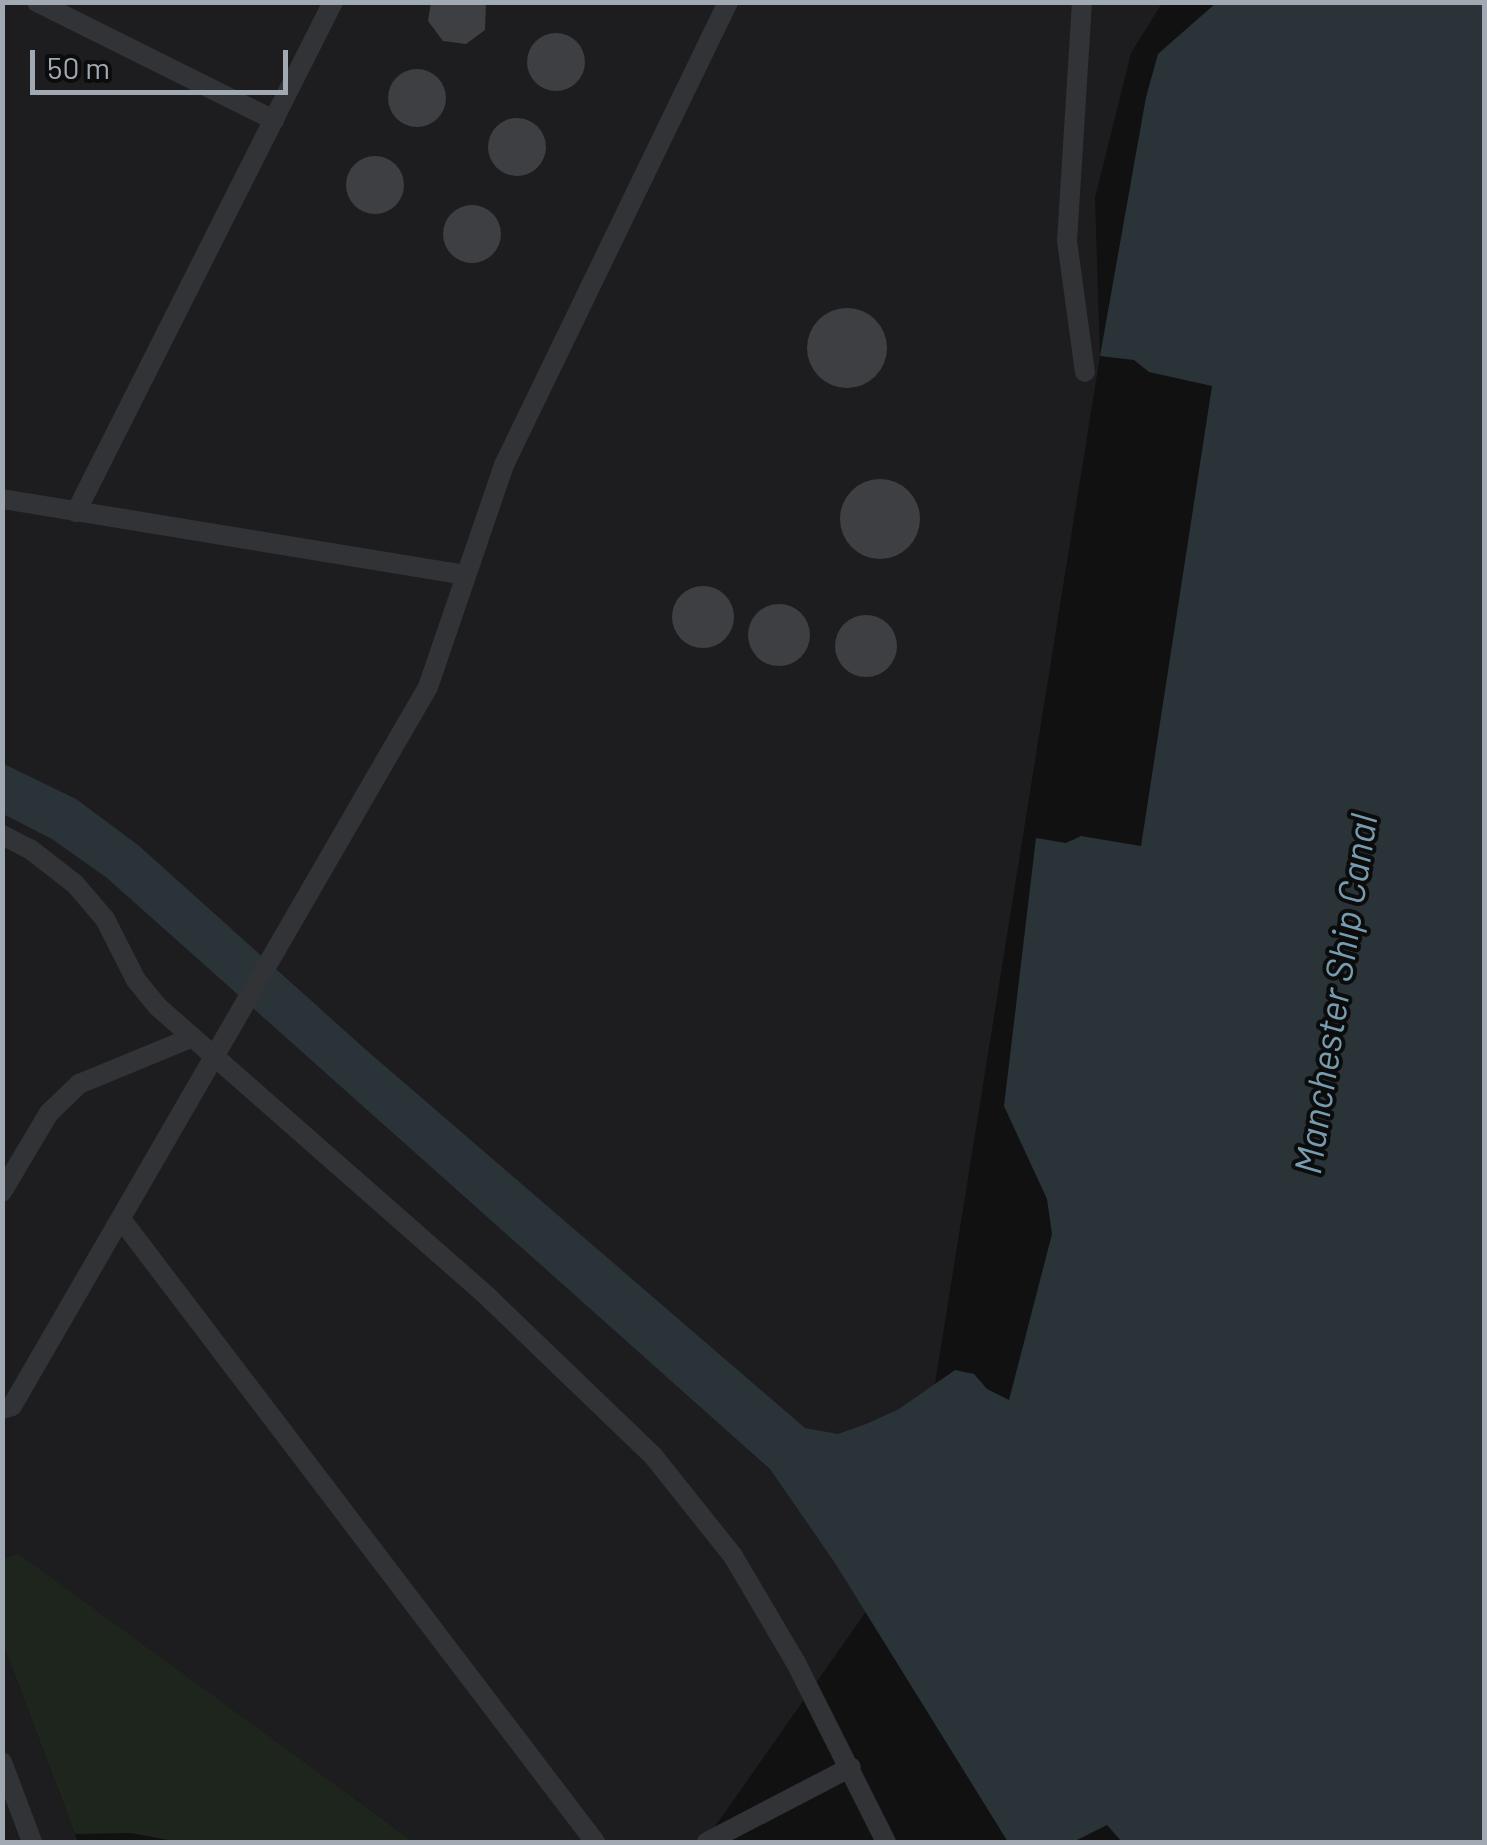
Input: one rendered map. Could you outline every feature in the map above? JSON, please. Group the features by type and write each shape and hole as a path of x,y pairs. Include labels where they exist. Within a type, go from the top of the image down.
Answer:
{"lane":[{"path":"37,2 274,120"},
{"path":"76,512 333,2"},
{"path":"2,1408 12,1406 428,687 504,466 728,2"},
{"path":"1082,2 1067,241 1085,372"},
{"path":"2,498 466,575"},
{"path":"2,835 30,849 76,884 105,919 136,980 157,1006 194,1038 218,1052 489,1298 654,1458 733,1556 851,1768 886,1842"},
{"path":"2,1192 49,1113 79,1084 194,1038"},
{"path":"121,1219 595,1842"},
{"path":"2,1762 32,1842"},
{"path":"707,1842 851,1768"}],"shaded area":[{"path":"3,3 1162,3 1131,53 1095,198 1100,356 908,1552 704,1842 414,1842 20,1555 3,1559"},
{"path":"19,1554 414,1842 179,1842 131,1833 75,1834 3,1644 3,1559"},
{"path":"3,1644 78,1842 3,1842"}],"water":[{"name":"Manchester Ship Canal","path":"1216,3 1484,3 1484,1842 1122,1842 1107,1825 1073,1842 1008,1842 835,1563 770,1469 107,878 52,839 3,814 2,763 76,799 138,845 365,1049 805,1428 838,1434 866,1424 899,1409 955,1370 974,1374 987,1389 1009,1400 1052,1234 1047,1199 1004,1106 1036,838 1066,843 1081,836 1141,846 1212,386 1149,372 1134,360 1100,356 1146,97 1158,54"}],"building":[{"path":"431,2 486,2 485,30 466,44 443,41 428,21"},
{"path":"556,33 577,41 585,62 577,83 556,91 535,83 527,62 535,41"},
{"path":"417,69 438,77 446,98 438,119 417,127 396,119 388,98 396,77"},
{"path":"517,118 538,126 546,147 538,168 517,176 496,168 488,147 496,126"},
{"path":"375,156 396,164 404,185 396,206 375,214 354,206 346,185 354,164"},
{"path":"472,205 493,213 501,234 493,255 472,263 451,255 443,234 451,213"},
{"path":"847,308 862,311 875,320 884,333 884,363 875,376 862,385 847,388 832,385 819,376 810,363 807,348 810,333 819,320 832,311"},
{"path":"880,479 895,482 908,491 917,504 917,534 908,547 895,556 880,559 865,556 852,547 843,534 840,519 843,504 852,491 865,482"},
{"path":"703,586 725,595 734,617 725,639 703,648 681,639 672,617 681,595"},
{"path":"779,604 801,613 810,635 801,657 779,666 757,657 748,635 757,613"},
{"path":"866,615 888,624 897,646 888,668 866,677 844,668 835,646 844,624"}]}
